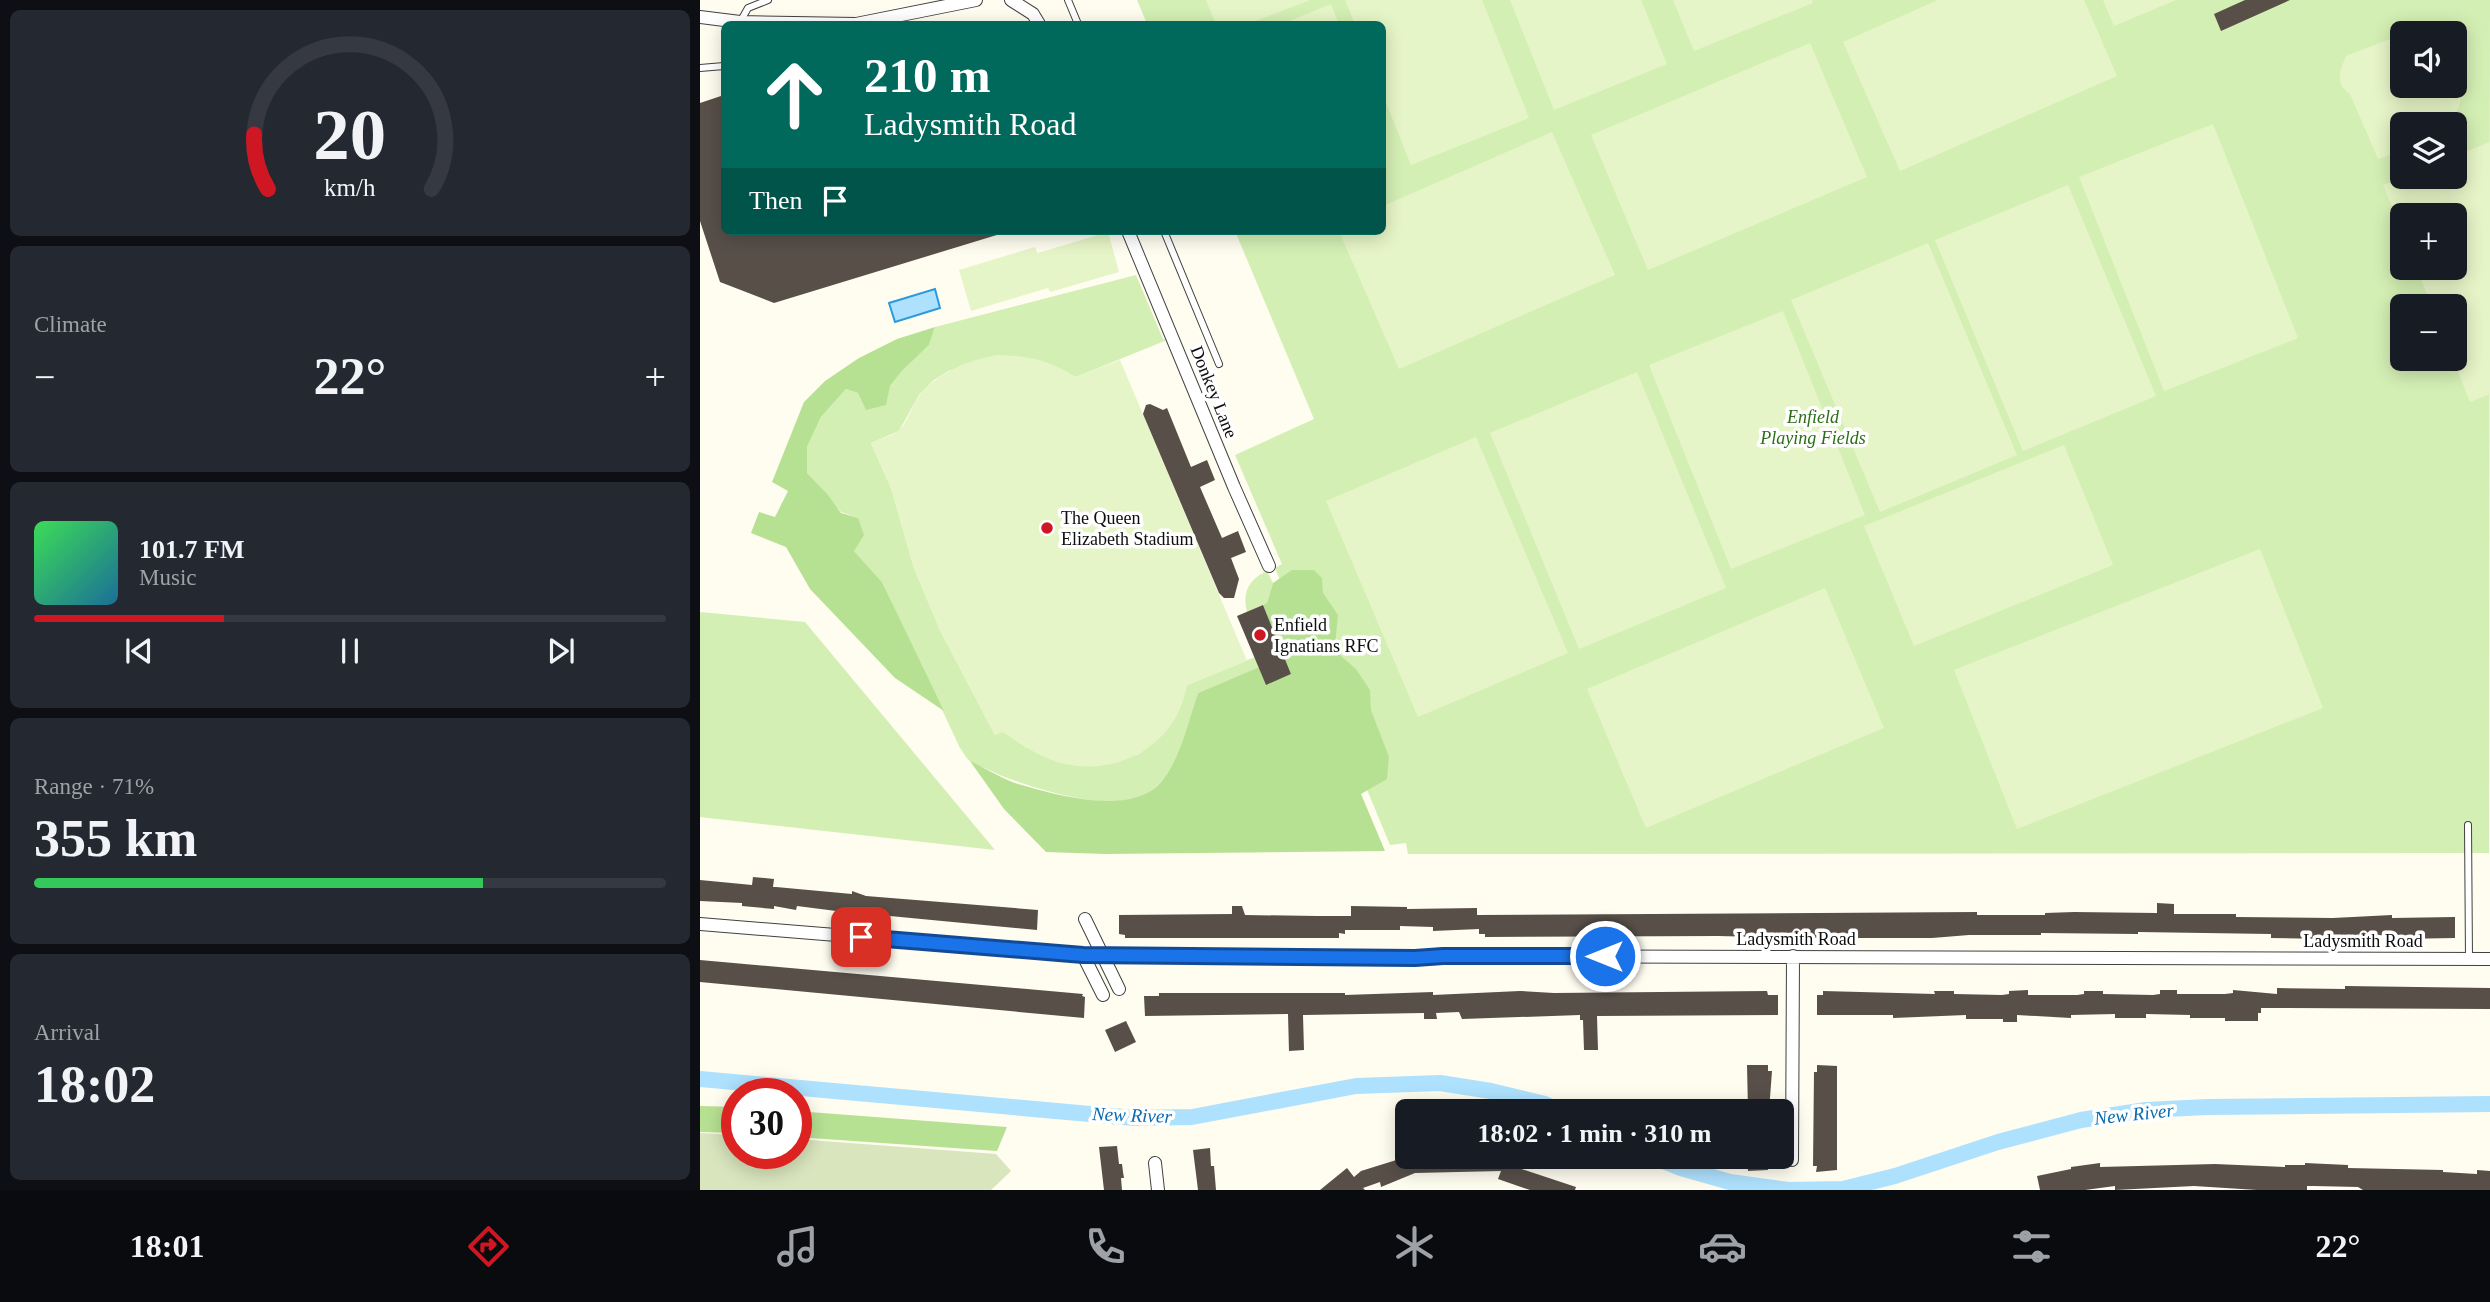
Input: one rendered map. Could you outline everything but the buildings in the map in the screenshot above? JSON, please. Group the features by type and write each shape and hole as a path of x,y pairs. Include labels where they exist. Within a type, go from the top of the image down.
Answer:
{"street":[{"path":"871,21 976,0"},
{"path":"1011,0 1033,14 1037,21"},
{"path":"700,17 732,21"},
{"name":"Donkey Lane","path":"1130,235 1269,566"},
{"path":"1086,919 1119,989"},
{"path":"700,924 1083,955 1103,995"},
{"name":"Ladysmith Road","path":"1103,955 1415,958 1793,956 2490,959"},
{"path":"1792,1099 1793,956"},
{"path":"1155,1163 1158,1190"}],"lane":[{"path":"741,21 748,8 768,0"},
{"path":"1068,0 1078,21"},
{"path":"700,68 721,66"},
{"path":"1166,235 1219,364"},
{"path":"2468,825 2469,958"},
{"path":"1083,955 1103,955"}],"green space":[{"name":"Enfield Playing Fields","path":"1137,0 2490,0 2489,853 1408,854 1406,843 1390,845 1275,568 1282,564 1235,455 1314,419 1237,235 1386,235 1386,21 1146,21"},
{"path":"1206,0 1310,0 1256,21 1215,21"},
{"path":"1345,0 1482,0 1529,118 1411,165 1386,102 1386,21 1354,21"},
{"path":"1510,0 1641,0 1667,64 1554,110"},
{"path":"1673,0 1812,0 1813,3 1694,51"},
{"path":"1938,0 2084,0 2117,76 1900,171 1843,42"},
{"path":"2103,0 2176,0 2114,26"},
{"path":"1331,4 1338,21 1289,21"},
{"path":"2390,39 2390,98 2461,98 2458,109 2456,112 2390,112 2390,155 2378,159 2350,94 2340,81 2340,72 2346,56"},
{"path":"1810,43 1867,177 1648,270 1591,135"},
{"path":"2213,124 2298,338 2164,391 2079,177"},
{"path":"1552,132 1615,275 1399,369 1341,235 1386,235 1386,205"},
{"path":"2490,142 2490,394 2470,402 2458,371 2467,371 2467,294 2427,294 2421,280 2467,280 2467,203 2390,203 2383,185 2390,182 2390,189 2467,189 2467,151"},
{"path":"2068,185 2156,396 2023,451 1935,240"},
{"path":"1098,235 1109,235 1119,272 1050,292 1048,288 971,311 959,270 1035,247 1038,253"},
{"path":"1928,243 2017,455 1880,512 1791,300"},
{"path":"1136,275 1163,339 1167,340 1076,377 950,370 934,380 919,395 899,431 871,443 891,488 914,568 940,630 995,735 1003,731 1027,748 1137,755 1170,725 1187,685 1255,657 1259,667 1198,693 1175,760 1159,783 1149,793 1135,800 1116,802 1046,791 1004,777 976,765 967,758 882,582 853,550 858,518 841,512 807,473 807,447 821,417 846,389 858,393 890,386 929,345 935,327"},
{"path":"1783,311 1865,515 1731,569 1649,365"},
{"path":"935,327 929,345 890,386 886,405 866,410 858,393 846,389 821,417 807,447 807,473 841,513 858,518 864,535 854,551 882,582 944,711 895,678 810,589 786,547 751,533 759,512 775,517 788,491 772,482 804,402 825,381 859,358 897,339"},
{"name":"The Queen Elizabeth Stadium","path":"997,355 1038,360 1076,377 1120,360 1247,661 1187,685 1179,711 1170,726 1146,749 1116,763 1099,766 1065,764 1040,755 1003,732 995,735 940,630 914,568 891,488 871,443 901,429 920,395 936,379 975,360"},
{"path":"1637,372 1726,588 1579,649 1490,433"},
{"path":"1476,437 1568,653 1418,717 1326,501"},
{"path":"2064,445 2113,565 1914,646 1864,526"},
{"path":"2260,549 2323,708 2017,829 1954,670"},
{"path":"1292,570 1314,570 1322,578 1323,593 1338,615 1335,646 1341,656 1356,669 1370,690 1371,710 1389,757 1387,779 1361,794 1385,851 1105,854 1046,852 1004,809 970,761 1012,782 1072,797 1113,801 1132,799 1148,793 1161,782 1174,762 1198,693 1259,667 1266,684 1291,674 1263,605 1267,603 1273,583"},
{"path":"1267,571 1273,583 1267,603 1247,612 1245,598 1248,587"},
{"path":"1825,588 1884,728 1646,828 1587,689"},
{"path":"700,612 805,622 995,850 700,817"},
{"path":"700,1106 721,1107 721,1133 700,1132"},
{"path":"812,1112 1007,1127 997,1151 812,1138"},
{"path":"700,1133 721,1134 721,1169 812,1169 812,1140 996,1154 1011,1171 991,1190 700,1190"}],"water":[{"path":"935,289 940,308 895,322 889,303"}],"waterway":[{"name":"New River","path":"700,1079 1134,1118 1192,1117 1356,1086 1440,1083 1524,1099"},
{"name":"New River","path":"1684,1169 1730,1182 1788,1190 1843,1189 2081,1120 2146,1110 2490,1104"}],"place":[{"name":"The Queen Elizabeth Stadium","path":"1047,528"},
{"name":"Enfield Ignatians RFC","path":"1260,635"}],"route":[{"path":"861,937 1093,955 1415,958 1605,956"}]}
